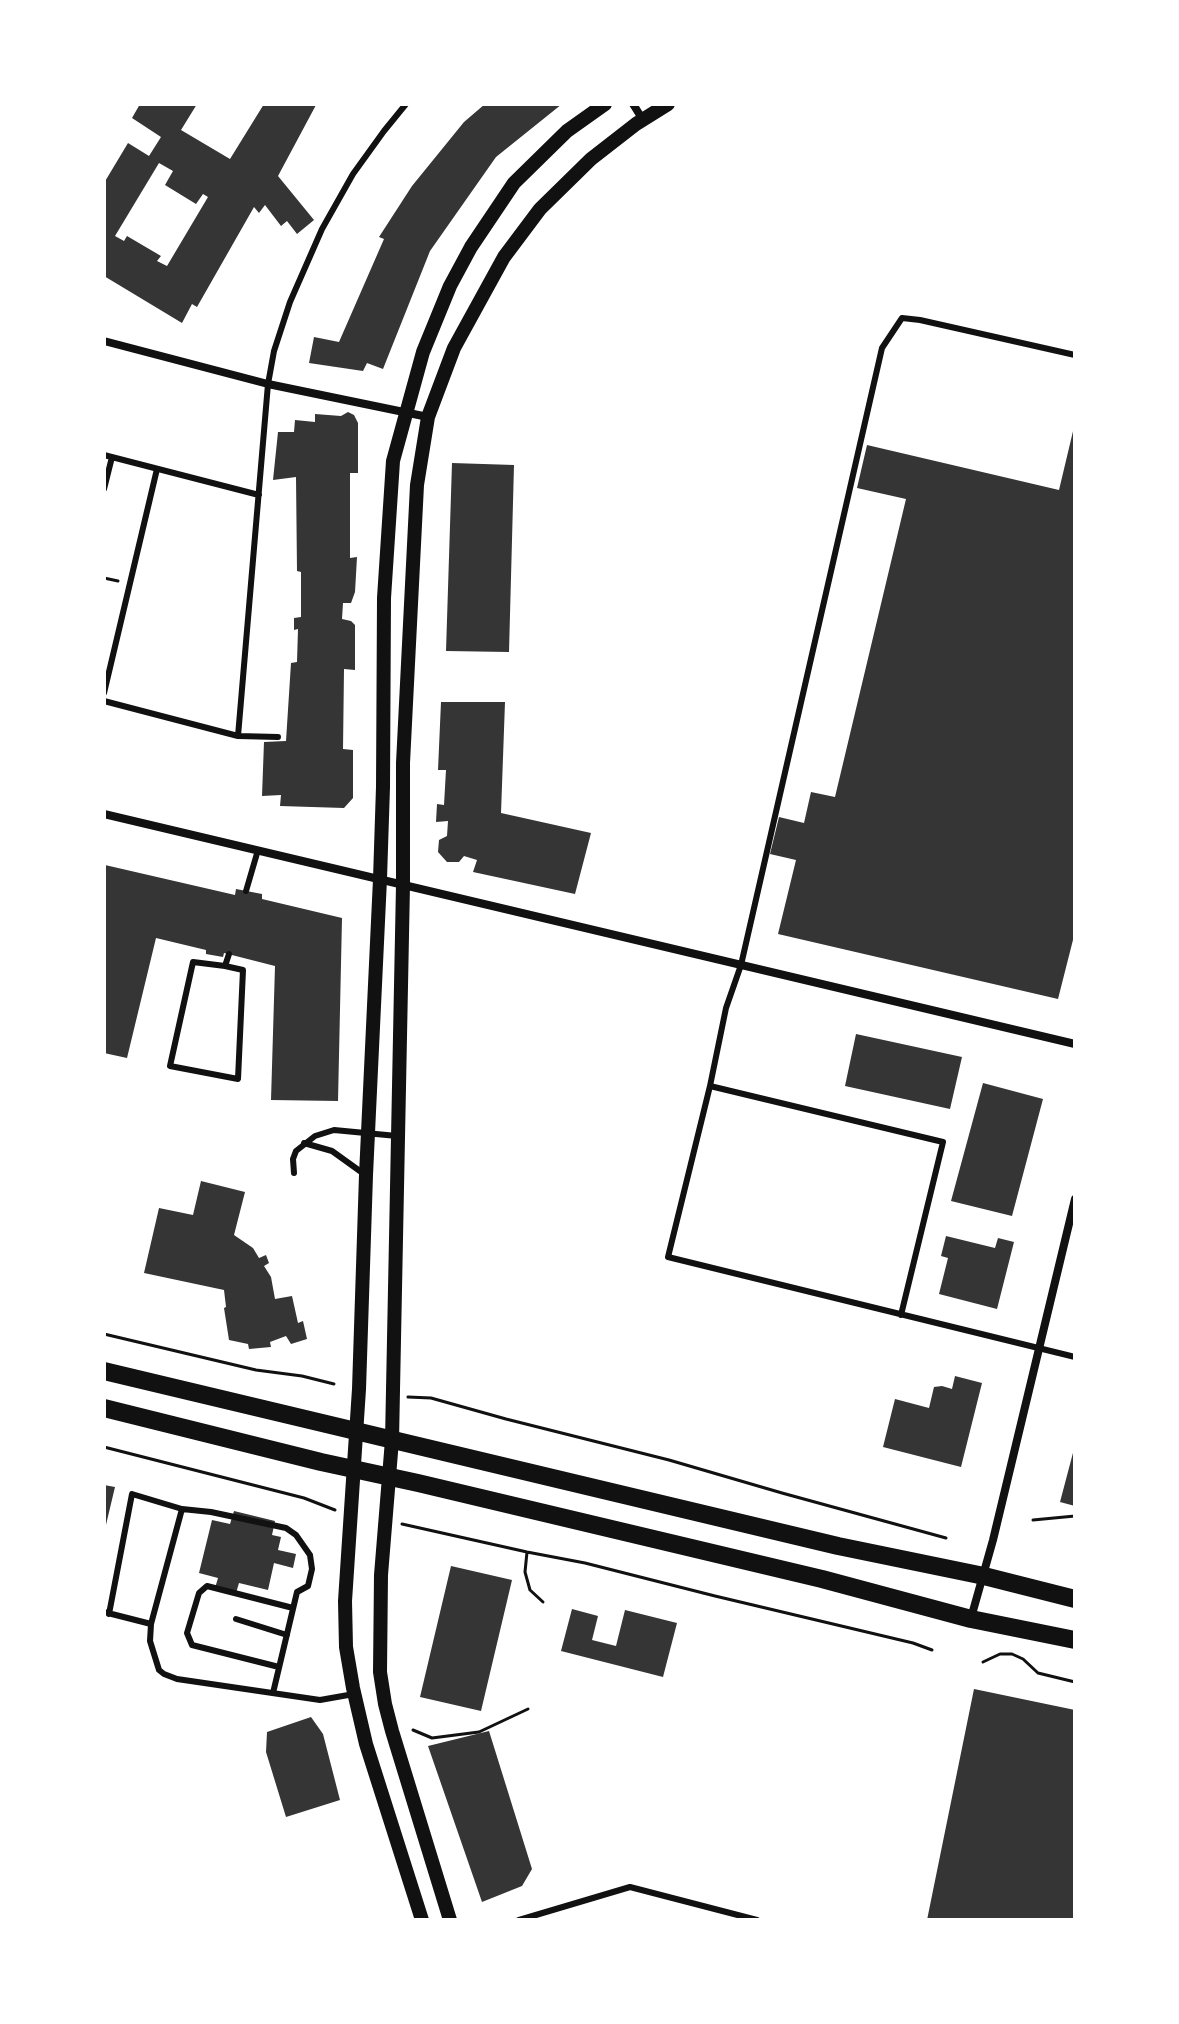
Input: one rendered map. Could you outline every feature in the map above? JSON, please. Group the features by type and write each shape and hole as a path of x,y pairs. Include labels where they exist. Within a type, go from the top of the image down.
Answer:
{"main road":[{"path":"104,1371 356,1450 971,1619 1075,1640"},
{"path":"104,1408 321,1462 356,1450 984,1576 1075,1599"}],"street":[{"path":"422,1920 366,1744 346,1647 345,1601 356,1450 380,879 384,598 393,461 423,352 450,286 478,236 514,183 567,131 605,104"},
{"path":"633,104 643,120"},
{"path":"450,1920 392,1731 380,1672 381,1575 391,1459 403,763 417,485 428,417 454,348 504,257 540,209 591,159 668,104"},
{"path":"104,341 268,384 428,417"},
{"path":"104,814 1075,1044"},
{"path":"971,1619 1075,1199"}],"lane":[{"path":"238,736 268,384 274,351 302,271 322,229 353,174 406,104"},
{"path":"1075,355 902,318 882,348 741,965 726,1008 668,1257 1075,1357"},
{"path":"104,455 259,495"},
{"path":"104,489 112,457"},
{"path":"104,693 157,469"},
{"path":"104,701 238,736 278,737"},
{"path":"246,891 258,850"},
{"path":"225,966 229,954"},
{"path":"193,962 225,966 243,970 238,1079 170,1066 193,962"},
{"path":"710,1086 943,1142 901,1315"},
{"path":"294,1173 296,1151 315,1136 334,1130 397,1136"},
{"path":"304,1143 332,1151 366,1175"},
{"path":"151,1624 107,1613 132,1494 182,1509 286,1528 296,1535 310,1555 312,1569 308,1586 297,1592 273,1693"},
{"path":"182,1509 151,1624 150,1641 159,1670 177,1679 320,1700 354,1694"},
{"path":"279,1667 192,1645 187,1633 199,1593 207,1586 293,1608"},
{"path":"236,1619 287,1635"},
{"path":"519,1920 630,1887 757,1920"}],"path":[{"path":"104,1334 256,1370 334,1384"},
{"path":"404,1397 426,1397 669,1460 946,1538"},
{"path":"104,1447 304,1498 335,1510"},
{"path":"1033,1520 1075,1516"},
{"path":"402,1524 585,1563 932,1650"},
{"path":"527,1552 525,1572 530,1590 543,1602"},
{"path":"983,1662 1000,1654 1012,1654 1023,1659 1038,1673 1075,1682"},
{"path":"413,1730 432,1738 479,1732 528,1709"}],"building":[{"path":"140,104 197,104 181,130 230,159 264,104 316,105 278,176 314,220 297,234 287,221 281,226 265,205 259,213 254,207 197,307 192,304 182,323 104,276 104,183 128,143 149,156 161,137 132,118","holes":["159,163 173,171 165,185 196,204 203,194 208,197 167,266 157,261 161,256 127,236 124,241 115,236"]},
{"path":"485,104 562,104 496,157 430,251 383,369 367,363 363,371 309,363 314,337 339,342 384,239 379,237 412,186 464,122"},
{"path":"348,412 354,415 358,423 358,473 350,473 350,558 357,557 355,592 351,603 343,603 342,619 355,625 355,670 344,669 343,749 353,750 353,798 344,808 280,806 281,795 262,796 264,742 286,741 291,663 297,662 298,629 294,630 294,618 301,617 301,572 297,571 296,477 273,480 278,432 294,432 295,420 315,422 315,414 341,416"},
{"path":"1074,427 1075,932 1058,999 778,934 796,860 770,854 779,817 804,823 811,792 835,797 906,499 857,488 867,445 1059,490"},
{"path":"452,463 514,465 509,652 446,651"},
{"path":"441,702 505,702 501,813 591,833 575,894 473,872 477,860 464,856 459,862 447,862 438,852 439,840 447,836 448,821 436,822 437,804 444,805 446,770 438,770"},
{"path":"105,865 235,895 236,889 262,894 262,899 342,918 338,1101 271,1100 275,966 224,953 223,957 206,954 206,950 156,938 127,1058 104,1053"},
{"path":"856,1034 962,1057 950,1109 845,1086"},
{"path":"983,1083 1043,1099 1012,1216 951,1201"},
{"path":"201,1181 245,1192 234,1235 253,1248 259,1258 266,1255 269,1263 264,1266 271,1277 275,1299 292,1296 298,1323 303,1321 307,1339 291,1344 286,1336 270,1342 271,1347 249,1349 248,1344 229,1340 224,1290 144,1273 159,1208 193,1215"},
{"path":"946,1236 995,1248 998,1238 1014,1242 997,1309 939,1294 948,1258 941,1256"},
{"path":"955,1376 982,1383 961,1467 883,1447 895,1399 929,1408 934,1387 952,1389"},
{"path":"1075,1449 1075,1506 1060,1502"},
{"path":"104,1485 115,1487 105,1529 104,1529"},
{"path":"234,1511 275,1521 272,1535 281,1537 278,1550 296,1554 293,1568 274,1563 268,1590 239,1583 236,1593 215,1588 218,1578 199,1573 212,1520 230,1524"},
{"path":"451,1566 512,1580 481,1711 420,1697"},
{"path":"572,1609 598,1616 592,1640 616,1646 625,1610 677,1623 663,1677 561,1651"},
{"path":"974,1689 1075,1710 1075,1920 927,1920"},
{"path":"311,1717 323,1734 340,1800 286,1817 266,1752 267,1732"},
{"path":"489,1731 532,1869 522,1886 482,1902 428,1746"}]}
